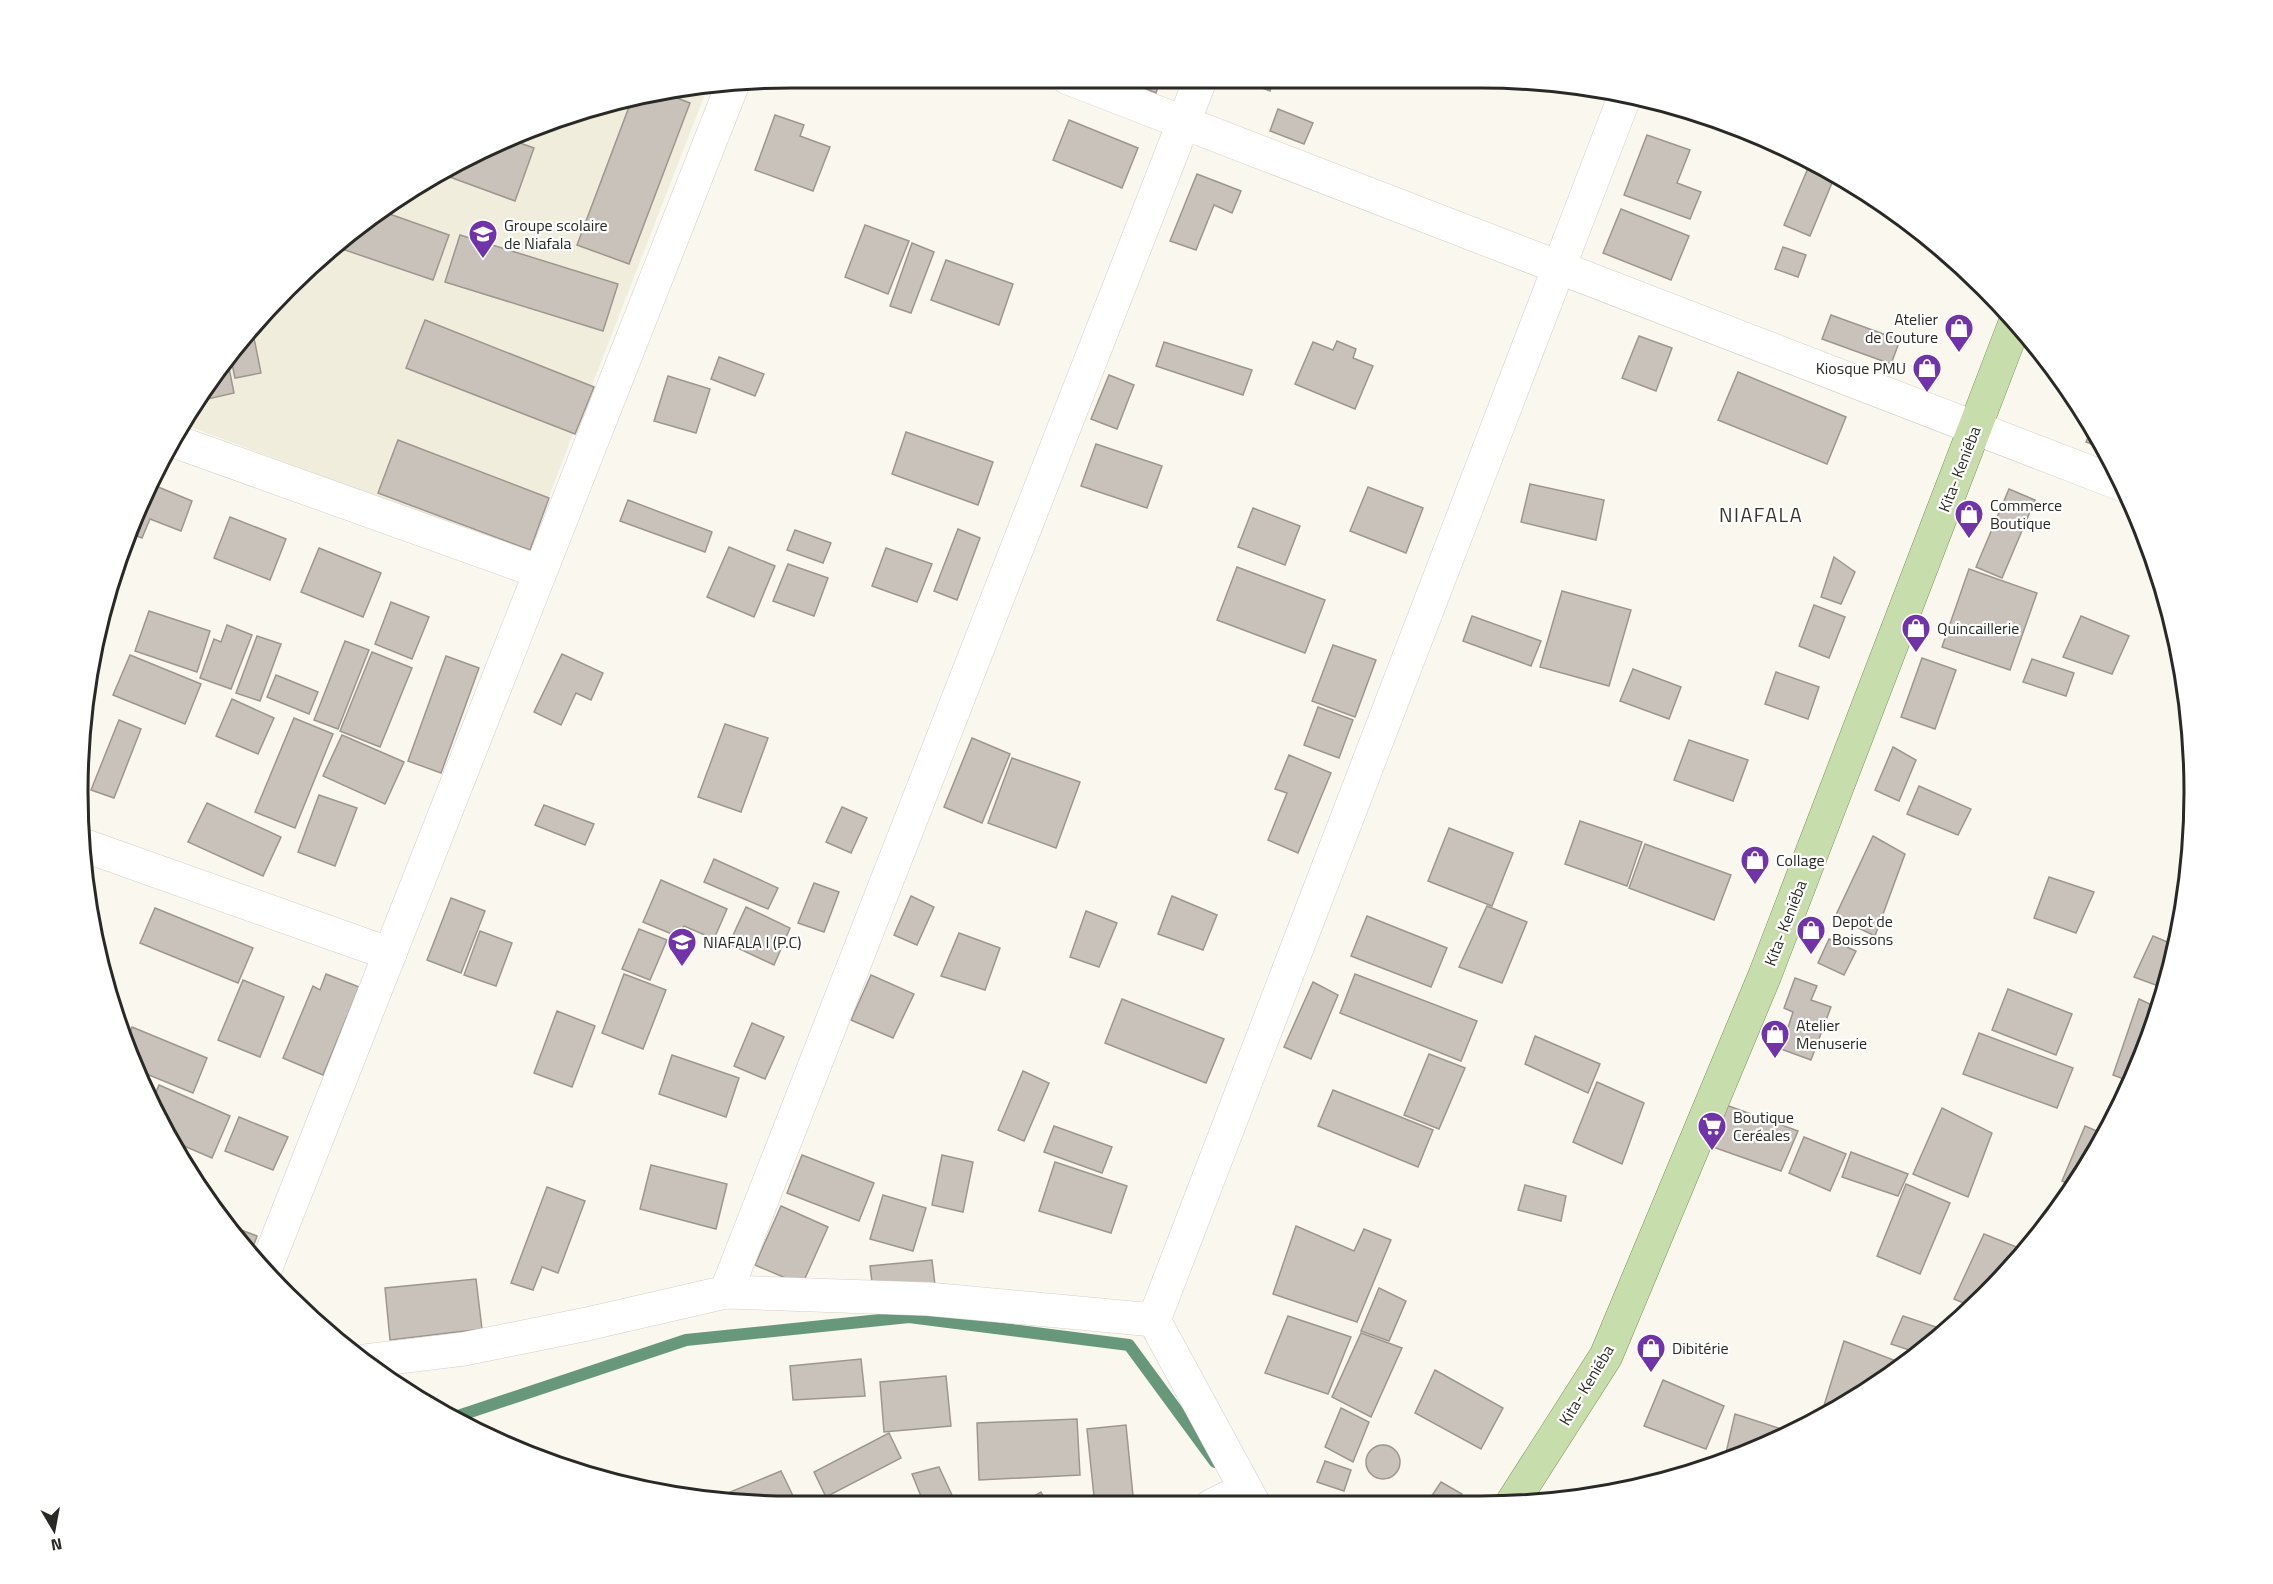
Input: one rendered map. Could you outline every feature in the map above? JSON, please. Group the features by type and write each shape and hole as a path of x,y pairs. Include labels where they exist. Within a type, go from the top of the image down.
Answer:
{"main road":[{"name":"Kita- Keniéba","path":"1517,1494 1606,1356 1765,975 2012,331"}],"street":[{"path":"1094,88 2112,481"},
{"path":"726,1292 1197,88"},
{"path":"268,1262 730,92"},
{"path":"1249,1496 1154,1320 1622,103"},
{"path":"181,444 540,572"},
{"path":"91,848 390,954"},
{"path":"377,1360 464,1349 726,1292 928,1299 1154,1320"}],"shaded area":[{"name":"Groupe scolaire de Niafala","path":"705,94 527,553 191,427 207,401 263,328 328,263 401,207 481,161 566,126 610,112"}],"building":[{"path":"1144,88 1158,88 1156,93"},
{"path":"678,98 690,103 629,264 577,245 629,108"},
{"path":"1278,109 1313,123 1304,144 1270,131"},
{"path":"775,115 804,125 800,136 830,147 813,191 755,170"},
{"path":"1069,120 1138,148 1122,188 1053,160"},
{"path":"1647,135 1690,150 1677,183 1701,192 1690,219 1624,195"},
{"path":"520,143 534,148 515,201 451,177"},
{"path":"1807,169 1832,183 1810,236 1784,225"},
{"path":"1197,174 1241,191 1232,213 1214,205 1196,250 1170,241"},
{"path":"1621,209 1689,236 1671,280 1603,253"},
{"path":"391,214 449,235 433,280 344,250"},
{"path":"865,225 909,241 888,294 845,277"},
{"path":"460,235 618,284 603,331 445,282"},
{"path":"912,243 934,252 911,313 890,306"},
{"path":"1783,247 1806,255 1798,277 1775,269"},
{"path":"946,260 1013,284 999,325 931,300"},
{"path":"1831,315 1900,340 1891,364 1822,339"},
{"path":"425,320 594,387 575,434 406,368"},
{"path":"1639,336 1672,348 1656,391 1622,378"},
{"path":"254,339 261,373 235,378 233,366"},
{"path":"1337,341 1356,349 1353,358 1373,366 1355,409 1295,384 1313,342 1333,350"},
{"path":"1164,342 1252,370 1243,395 1156,366"},
{"path":"719,357 764,374 755,396 711,379"},
{"path":"229,370 234,393 209,399"},
{"path":"1738,372 1846,417 1827,464 1718,420"},
{"path":"1109,375 1134,385 1117,429 1091,419"},
{"path":"668,376 710,389 696,433 654,421"},
{"path":"906,432 993,462 978,505 892,474"},
{"path":"398,440 549,498 530,550 378,493"},
{"path":"1096,444 1162,466 1147,508 1081,486"},
{"path":"1530,484 1604,500 1596,540 1521,522"},
{"path":"158,487 192,501 181,531 150,519 142,538 137,536"},
{"path":"1368,487 1423,508 1406,553 1350,531"},
{"path":"2009,489 2035,500 2002,578 1976,567"},
{"path":"628,500 712,532 705,552 620,521"},
{"path":"1253,508 1300,526 1285,565 1238,547"},
{"path":"230,517 286,539 270,580 214,558"},
{"path":"958,529 980,538 957,600 934,591"},
{"path":"795,530 831,543 823,563 787,550"},
{"path":"729,547 775,566 754,617 707,597"},
{"path":"319,548 381,573 363,617 301,592"},
{"path":"886,548 932,564 917,602 872,586"},
{"path":"1834,557 1855,572 1841,604 1821,597"},
{"path":"788,564 828,578 814,616 773,601"},
{"path":"1237,567 1325,600 1305,653 1217,620"},
{"path":"1969,569 2037,593 2010,670 1942,647"},
{"path":"1562,591 1631,610 1609,686 1540,667"},
{"path":"391,602 429,617 412,659 375,644"},
{"path":"1814,605 1845,617 1829,658 1799,646"},
{"path":"149,611 210,631 197,672 135,651"},
{"path":"1472,616 1541,641 1531,666 1463,641"},
{"path":"2081,616 2129,636 2112,674 2063,657"},
{"path":"227,625 252,635 231,689 200,678 214,639 221,642"},
{"path":"257,636 281,644 260,701 236,693"},
{"path":"345,641 369,650 338,729 314,720"},
{"path":"1333,645 1376,660 1355,717 1312,701"},
{"path":"372,652 412,668 380,747 340,731"},
{"path":"562,654 603,673 591,700 576,693 561,725 534,712"},
{"path":"130,655 201,684 185,724 113,695"},
{"path":"446,656 479,668 441,773 408,761"},
{"path":"1922,658 1956,670 1935,729 1901,717"},
{"path":"2032,659 2074,673 2066,696 2023,682"},
{"path":"1633,669 1681,687 1669,719 1620,701"},
{"path":"1776,672 1819,687 1808,719 1765,704"},
{"path":"276,675 318,692 309,714 267,697"},
{"path":"232,699 274,718 258,754 216,736"},
{"path":"1318,707 1353,720 1339,758 1304,745"},
{"path":"294,718 333,734 295,828 255,812"},
{"path":"119,720 141,729 114,798 91,790"},
{"path":"725,724 768,738 741,812 698,797"},
{"path":"342,735 404,762 385,804 323,776"},
{"path":"972,738 1010,754 982,823 944,807"},
{"path":"1689,740 1748,760 1733,801 1674,780"},
{"path":"1893,747 1916,760 1899,801 1875,790"},
{"path":"1289,755 1331,773 1298,853 1268,840 1287,793 1275,789"},
{"path":"1012,758 1080,782 1056,848 988,823"},
{"path":"1919,786 1971,809 1958,835 1907,814"},
{"path":"319,795 357,808 335,866 298,852"},
{"path":"207,803 281,837 263,876 188,842"},
{"path":"544,805 594,824 585,845 535,825"},
{"path":"842,807 867,818 851,853 826,842"},
{"path":"1580,821 1642,842 1627,886 1565,864"},
{"path":"1449,828 1513,853 1492,906 1428,881"},
{"path":"1873,836 1905,854 1875,936 1835,917"},
{"path":"1645,844 1731,875 1714,920 1629,888"},
{"path":"714,859 778,888 768,909 704,882"},
{"path":"2049,877 2094,892 2076,933 2034,918"},
{"path":"661,880 727,909 714,939 684,926 679,937 643,922"},
{"path":"814,883 839,892 824,932 798,923"},
{"path":"911,896 934,907 917,945 894,935"},
{"path":"1172,896 1217,915 1203,950 1158,934"},
{"path":"451,898 485,911 461,973 427,960"},
{"path":"1487,906 1527,922 1502,983 1459,967"},
{"path":"746,907 790,928 774,965 729,944"},
{"path":"155,908 253,948 238,983 140,943"},
{"path":"1086,911 1117,923 1099,967 1070,957"},
{"path":"1367,916 1447,948 1431,987 1351,956"},
{"path":"639,929 667,940 650,980 622,969"},
{"path":"480,931 512,943 496,986 464,975"},
{"path":"959,933 1000,948 985,990 941,976"},
{"path":"2153,936 2168,942 2157,986 2134,977"},
{"path":"1829,939 1856,951 1844,975 1818,963"},
{"path":"326,974 359,987 323,1075 283,1058 313,986 320,990"},
{"path":"624,974 666,990 643,1049 602,1033"},
{"path":"1355,974 1477,1021 1461,1061 1340,1013"},
{"path":"871,975 914,994 893,1038 851,1020"},
{"path":"1795,978 1817,986 1811,1000 1831,1007 1811,1060 1781,1049 1793,1012 1784,1008"},
{"path":"243,980 284,997 260,1057 218,1040"},
{"path":"1313,982 1338,995 1311,1059 1284,1047"},
{"path":"2008,989 2072,1014 2056,1055 1992,1030"},
{"path":"1122,999 1224,1039 1206,1083 1105,1043"},
{"path":"2139,999 2151,1005 2147,1018 2123,1079 2113,1075"},
{"path":"557,1011 595,1026 572,1087 534,1073"},
{"path":"752,1023 784,1037 765,1079 734,1066"},
{"path":"132,1027 207,1058 193,1093 148,1075 131,1030"},
{"path":"1979,1033 2073,1068 2057,1108 1963,1074"},
{"path":"1535,1036 1600,1064 1588,1093 1525,1064"},
{"path":"1429,1054 1465,1068 1439,1129 1404,1115"},
{"path":"672,1055 739,1078 726,1117 659,1094"},
{"path":"1023,1071 1049,1083 1024,1141 998,1130"},
{"path":"1597,1082 1644,1103 1622,1164 1573,1142"},
{"path":"159,1085 230,1116 212,1158 184,1146 156,1092"},
{"path":"1333,1090 1433,1130 1418,1167 1318,1126"},
{"path":"1726,1105 1798,1131 1781,1171 1713,1147"},
{"path":"1942,1108 1992,1133 1968,1197 1913,1174"},
{"path":"239,1117 288,1137 273,1170 225,1151"},
{"path":"1054,1126 1112,1147 1102,1173 1044,1152"},
{"path":"2085,1126 2097,1131 2066,1183 2062,1181"},
{"path":"1804,1137 1846,1154 1830,1191 1789,1173"},
{"path":"1851,1152 1908,1174 1898,1196 1842,1177"},
{"path":"802,1155 874,1183 859,1221 787,1193"},
{"path":"942,1155 973,1162 963,1212 932,1205"},
{"path":"1055,1162 1127,1186 1111,1233 1039,1211"},
{"path":"651,1165 727,1184 716,1229 640,1209"},
{"path":"1906,1184 1950,1203 1920,1274 1877,1256"},
{"path":"1525,1185 1566,1196 1561,1221 1518,1210"},
{"path":"547,1187 585,1201 558,1273 542,1267 533,1290 511,1283"},
{"path":"883,1195 926,1208 913,1251 870,1239"},
{"path":"781,1206 828,1227 802,1285 755,1265"},
{"path":"1296,1226 1354,1251 1364,1229 1391,1240 1357,1322 1273,1294"},
{"path":"242,1230 257,1236 254,1245"},
{"path":"1984,1234 2017,1247 1964,1303 1954,1299"},
{"path":"932,1260 935,1285 873,1291 870,1266"},
{"path":"476,1279 482,1329 390,1340 385,1288"},
{"path":"1379,1288 1406,1301 1389,1341 1361,1331"},
{"path":"1288,1316 1351,1337 1328,1394 1265,1373"},
{"path":"1903,1316 1937,1327 1909,1350 1891,1344"},
{"path":"1361,1333 1402,1348 1371,1417 1332,1397"},
{"path":"1844,1341 1895,1360 1872,1377 1824,1406"},
{"path":"861,1359 865,1396 793,1400 790,1366"},
{"path":"1435,1370 1503,1408 1481,1449 1415,1413"},
{"path":"946,1376 951,1426 884,1432 880,1382"},
{"path":"1663,1380 1724,1406 1706,1449 1644,1426"},
{"path":"1341,1408 1369,1422 1353,1462 1325,1447"},
{"path":"1735,1414 1780,1428 1750,1442 1726,1451"},
{"path":"1077,1419 1080,1475 979,1480 977,1423"},
{"path":"1126,1425 1133,1496 1094,1496 1087,1429"},
{"path":"889,1433 901,1458 828,1496 826,1496 814,1472"},
{"path":"1383,1445 1395,1450 1400,1462 1395,1474 1383,1479 1371,1474 1366,1462 1371,1450"},
{"path":"1325,1461 1351,1470 1344,1491 1317,1482"},
{"path":"939,1467 952,1496 921,1496 912,1474"},
{"path":"781,1471 793,1496 746,1494 730,1492"},
{"path":"1441,1482 1462,1494 1461,1496 1432,1496"}],"waterway":[{"path":"464,1414 686,1340 909,1317 1129,1345 1215,1462"}],"place":[{"name":"Groupe scolaire de Niafala","path":"483,260"},
{"name":"Atelier de Couture","path":"1959,354"},
{"name":"Kiosque PMU","path":"1927,394"},
{"name":"Commerce Boutique","path":"1969,540"},
{"name":"Quincaillerie","path":"1916,654"},
{"name":"Collage","path":"1755,886"},
{"name":"Depot de Boissons","path":"1811,956"},
{"name":"NIAFALA I (P.C)","path":"682,968"},
{"name":"Atelier Menuserie","path":"1775,1060"},
{"name":"Boutique Ceréales","path":"1712,1152"},
{"name":"Dibitérie","path":"1651,1374"}],"district":[{"name":"NIAFALA","path":"1761,515"}]}
